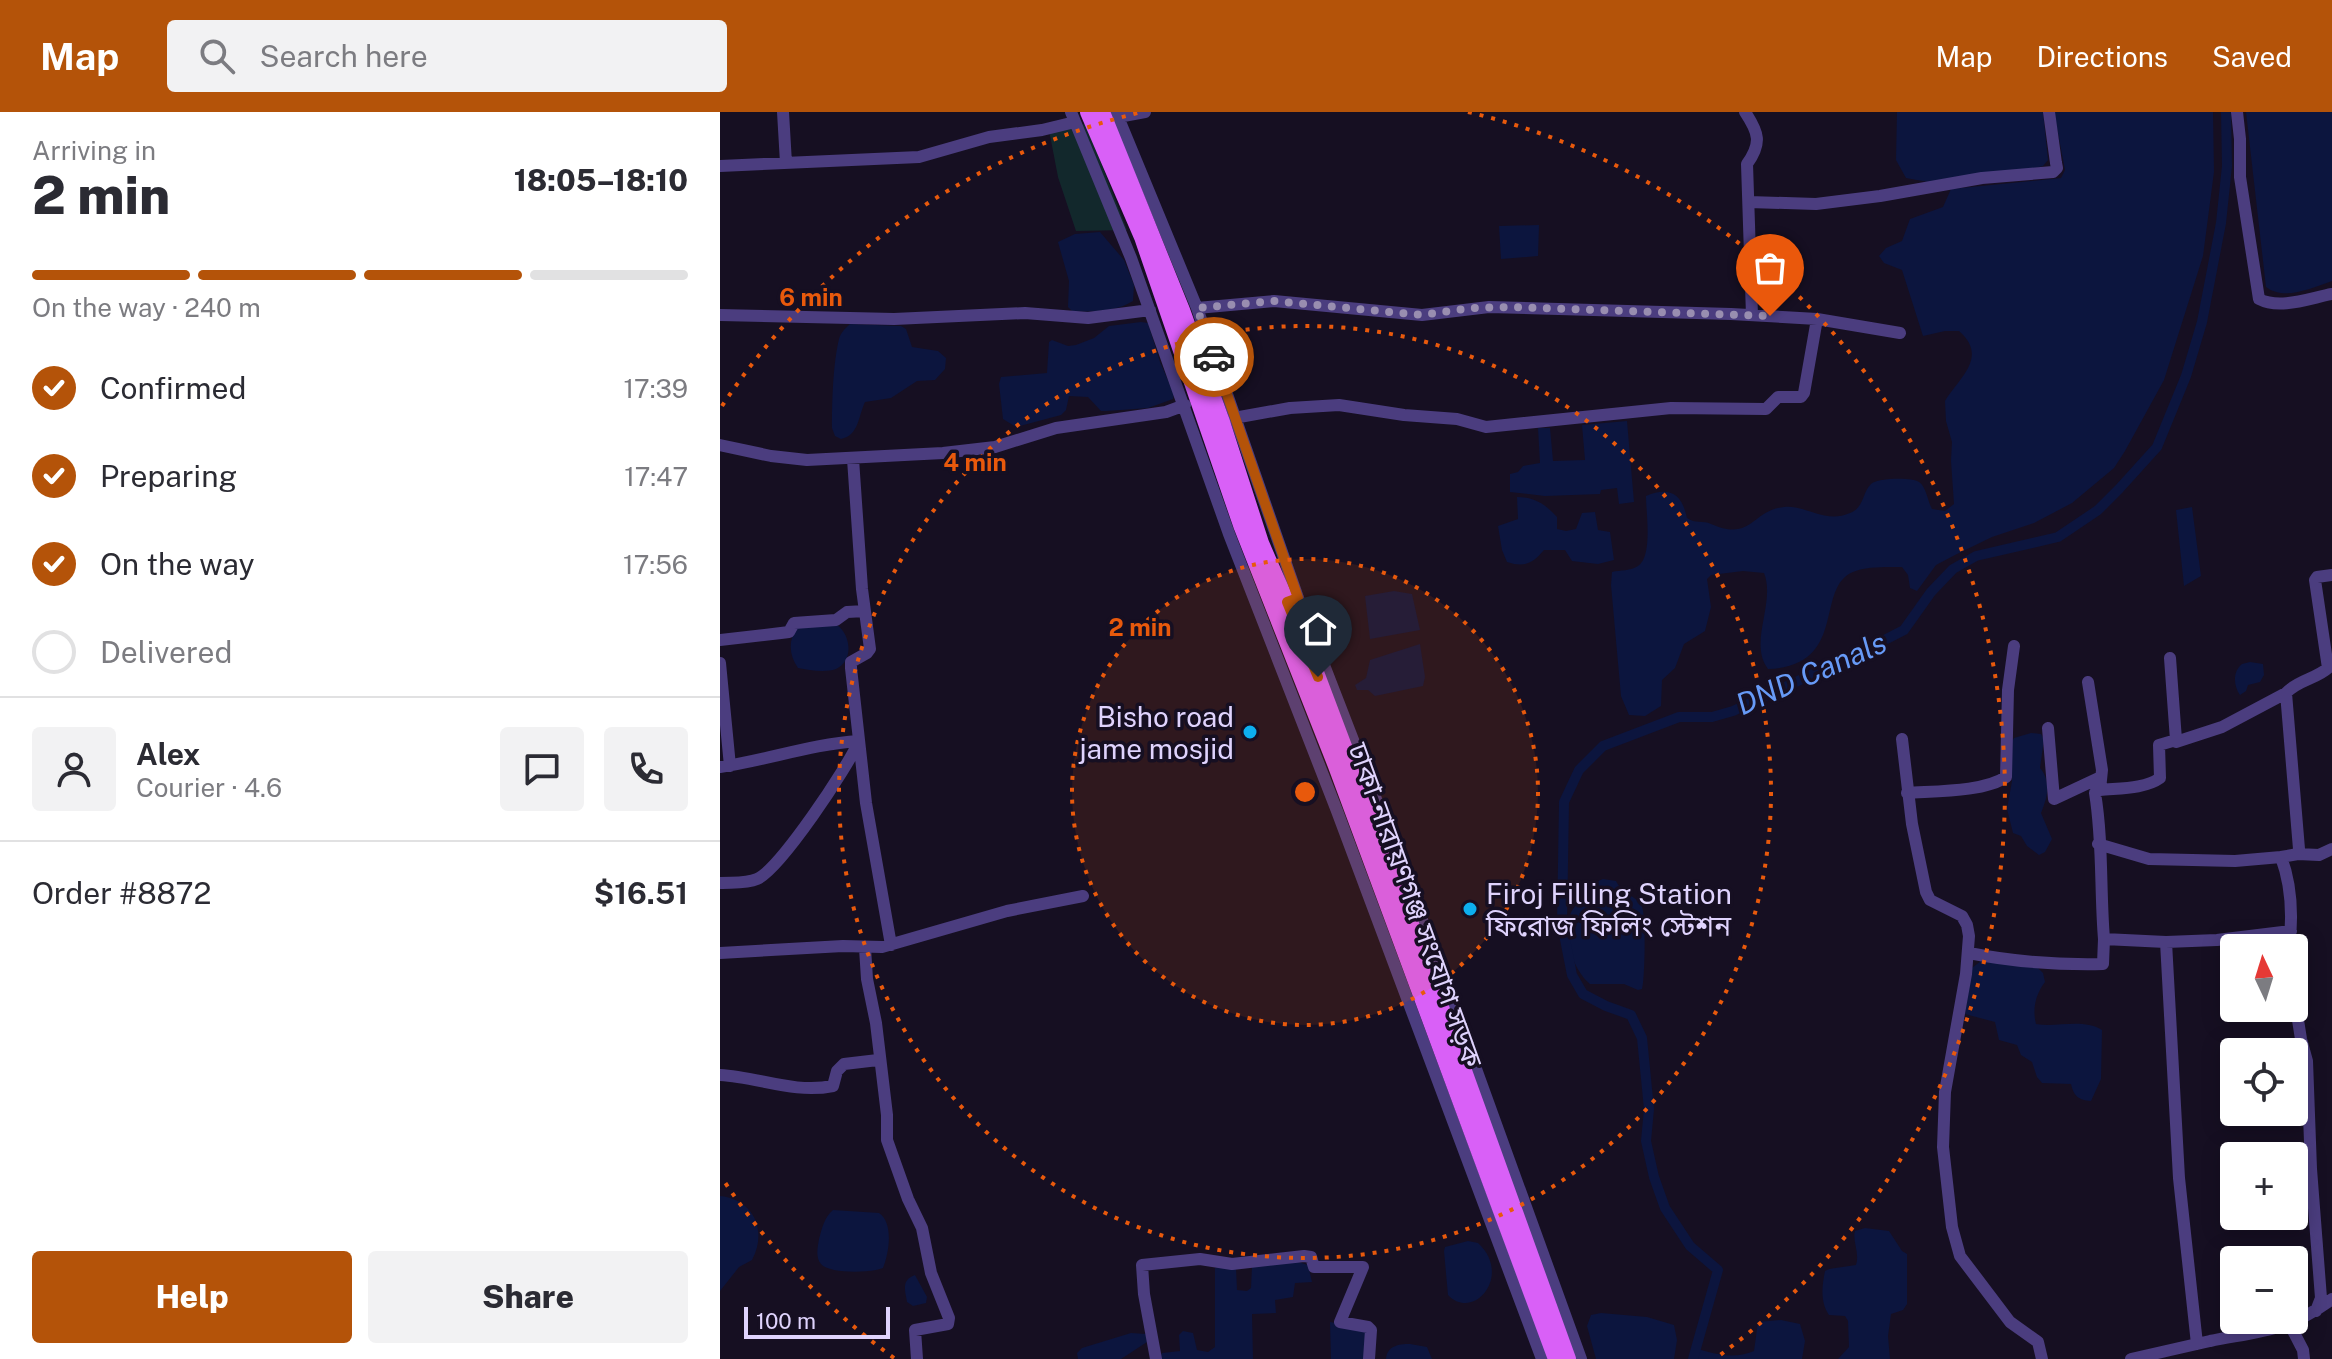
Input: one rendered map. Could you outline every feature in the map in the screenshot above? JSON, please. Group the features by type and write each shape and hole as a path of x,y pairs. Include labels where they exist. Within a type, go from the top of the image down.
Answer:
{"main road":[{"name":"ঢাকা-নারায়ণগঞ্জ সংযোগ সড়ক","path":"1112,114 1222,422 1261,543 1292,600 1352,752 1431,1002 1540,1299 1568,1359"},
{"name":"ঢাকা-নারায়ণগঞ্জ সংযোগ সড়ক","path":"1078,115 1142,237 1241,525 1344,809 1431,1002"},
{"name":"ঢাকা-নারায়ণগঞ্জ সংযোগ সড়ক","path":"1540,1299 1556,1359"}],"street":[{"path":"783,112 786,163"},
{"path":"1145,112 1112,114 1197,308 1292,600"},
{"path":"1745,112 1756,128 1757,145 1756,153 1747,164 1752,315"},
{"path":"1749,202 1816,204 1982,178 2053,172 2057,168 2049,112"},
{"path":"2237,112 2240,177 2259,299 2263,302 2290,302 2332,294"},
{"path":"720,166 863,162 919,157 989,137 1042,130 1078,115 1229,534 1306,708"},
{"path":"1197,308 1274,301 1422,315 1470,308 1514,307 1752,315 1817,319 1900,333"},
{"path":"720,315 894,319 1025,313 1088,318 1150,310"},
{"path":"1234,418 1290,408 1339,405 1457,419 1486,427 1671,408 1766,409 1778,397 1801,397 1804,393 1817,319"},
{"path":"720,445 796,459 853,459 995,447 1056,428 1146,415 1185,405"},
{"path":"853,459 870,649 851,662 851,668 866,803 891,945"},
{"path":"2048,728 2054,799 2100,784 2155,782 2160,778 2159,745 2193,738 2222,727 2286,693 2302,681 2324,673 2330,663 2315,580 2332,575"},
{"path":"720,640 789,632 794,623 836,620 847,612 865,611"},
{"path":"1907,793 1977,786 1999,782 2006,777 2009,680 2014,646"},
{"path":"2170,658 2176,742"},
{"path":"720,663 725,766 800,748 859,741"},
{"path":"1969,953 2015,961 2103,964 2098,844 2100,823 2095,793 2102,770 2088,682"},
{"path":"2286,693 2298,854"},
{"path":"1902,739 1907,793 1926,892 1930,900 1962,916 1967,925 1969,953 1945,1092 1943,1147 1952,1227 1960,1256 2010,1322 2038,1342 2042,1359"},
{"path":"720,883 753,881 767,871 820,805 859,741"},
{"path":"2098,844 2149,859 2235,861 2298,854 2319,855 2332,849"},
{"path":"2281,857 2289,880 2291,934"},
{"path":"720,953 891,945 1007,911 1083,896"},
{"path":"2104,939 2166,942 2217,940 2291,931"},
{"path":"2166,942 2179,1178 2197,1344"},
{"path":"865,948 887,1115 887,1140 922,1228 931,1273 949,1318 948,1324 915,1330 917,1359"},
{"path":"1431,1002 1525,1258 1581,1359"},
{"path":"2298,1022 2307,1061 2321,1298 2316,1311"},
{"path":"720,1075 741,1076 803,1089 821,1089 833,1086 837,1071 844,1064 878,1060"},
{"path":"1156,1359 1142,1265 1200,1259 1232,1264 1304,1256 1311,1257 1314,1267 1363,1267 1340,1322 1371,1330 1369,1359"},
{"path":"1525,1258 1542,1359"},
{"path":"2308,1315 2332,1299"},
{"path":"2131,1359 2256,1334"},
{"path":"2295,1334 2304,1359"}],"green space":[{"path":"1086,124 1127,230 1076,231 1058,177 1049,130"}],"shaded area":[{"path":"1897,112 2043,112 2048,160 2043,166 2032,169 1928,182 1906,178 1896,160"},
{"path":"2054,112 2213,112 2214,172 2203,256 2164,380 2114,468 2072,503 2034,523 1992,537 1936,565 1917,591 1910,588 1908,575 1902,567 1853,572 1841,581 1835,593 1820,641 1810,655 1793,665 1768,669 1763,659 1761,635 1767,597 1764,573 1743,571 1711,575 1707,579 1711,607 1705,631 1684,644 1675,668 1662,680 1661,706 1645,716 1629,715 1621,696 1612,572 1632,569 1643,561 1647,544 1646,496 1662,492 1674,494 1682,503 1687,518 1725,529 1744,527 1773,509 1784,507 1841,516 1858,508 1871,484 1887,479 1919,482 1932,509 1945,511 1954,504 1952,442 1945,401 1968,367 1971,350 1959,331 1923,336 1902,270 1884,263 1879,256 1886,248 1902,241 1910,219 1943,207 1951,189 2061,178 2065,170"},
{"path":"2246,112 2332,112 2332,281 2290,293 2266,287"},
{"path":"1539,225 1538,256 1501,259 1499,226"},
{"path":"1100,232 1124,260 1134,285 1133,301 1111,309 1072,311 1068,307 1069,281 1058,242 1075,234"},
{"path":"1148,323 1174,394 1173,399 1148,408 1101,411 1088,397 1069,396 1066,410 1061,415 1016,427 1003,419 1001,377 1047,373 1049,342 1076,345 1094,338 1109,326"},
{"path":"850,324 901,326 906,329 912,347 938,351 946,358 945,369 935,380 917,381 891,398 865,402 855,429 841,439 835,436 832,428 834,371 839,339"},
{"path":"1627,421 1634,502 1619,504 1617,488 1601,490 1600,494 1545,496 1510,492 1510,474 1518,472 1523,466 1540,463 1538,428 1550,428 1553,461 1585,460 1582,425"},
{"path":"1517,497 1529,498 1544,505 1557,517 1557,529 1566,531 1576,529 1582,513 1595,512 1598,530 1610,532 1614,560 1598,564 1572,561 1565,550 1544,550 1528,563 1507,562 1498,526 1518,519"},
{"path":"2192,507 2201,576 2184,586 2176,510"},
{"path":"1394,591 1412,594 1420,630 1370,639 1365,596"},
{"path":"837,625 848,641 848,654 842,665 827,671 798,668 791,648 797,627"},
{"path":"1420,644 1425,677 1423,686 1375,696 1368,690 1357,690 1355,685 1366,678 1370,660"},
{"path":"2242,664 2263,664 2264,675 2260,682 2248,685 2240,695 2236,687 2236,674"},
{"path":"2031,733 2041,734 2044,739 2040,768 2047,790 2041,813 2052,839 2045,852 2039,855 2027,846 2021,836 2013,833 2007,809 2012,781 2011,742 2014,738"},
{"path":"1603,879 1616,881 1642,907 1645,947 1642,989 1624,984 1590,984 1574,962 1567,933 1570,915 1595,884"},
{"path":"1981,961 2038,968 2043,973 2045,982 2035,1007 2036,1024 2078,1024 2102,1030 2101,1079 2091,1101 2078,1097 2071,1084 2042,1083 2032,1062 2021,1055 2017,1045 1999,1040 1995,1022 1965,1014 1972,968"},
{"path":"720,1196 732,1198 749,1210 758,1227 758,1238 752,1260 739,1267 720,1291"},
{"path":"833,1210 879,1213 884,1218 889,1239 883,1268 850,1272 832,1270 821,1264 817,1255 819,1239 825,1220"},
{"path":"1865,1228 1889,1231 1907,1254 1907,1304 1903,1310 1891,1314 1888,1336 1890,1359 1838,1359 1849,1347 1848,1321 1845,1316 1829,1315 1826,1310 1822,1294 1825,1271 1856,1265 1855,1231"},
{"path":"1468,1241 1478,1243 1492,1268 1486,1291 1469,1303 1458,1302 1448,1295 1444,1251 1445,1247"},
{"path":"1295,1261 1308,1265 1312,1282 1295,1283 1293,1297 1275,1300 1276,1313 1252,1314 1253,1359 1159,1359 1162,1353 1180,1351 1179,1335 1183,1331 1193,1333 1197,1350 1208,1352 1215,1347 1215,1268 1236,1268 1237,1290 1247,1291 1251,1288 1252,1267"},
{"path":"915,1275 927,1297 926,1303 913,1306 907,1302 905,1286"},
{"path":"1591,1315 1647,1317 1674,1325 1677,1340 1674,1359 1596,1359 1587,1326"},
{"path":"1781,1320 1800,1324 1805,1341 1802,1359 1696,1359 1698,1349 1726,1355 1754,1351 1758,1322"},
{"path":"1330,1322 1367,1329 1367,1359 1331,1359"},
{"path":"1131,1333 1146,1334 1147,1342 1121,1359 1078,1359 1077,1353 1082,1348"},
{"path":"1410,1344 1427,1347 1432,1359 1386,1359 1388,1351 1394,1347"}],"waterway":[{"name":"DND Canals","path":"1693,1359 1718,1270 1690,1246 1665,1208 1654,1177 1646,1141 1649,1109 1642,1038 1631,1015 1583,994 1572,975 1562,924 1564,802 1579,770 1603,746 1679,717 1712,717 1733,711 1869,648 1904,630 1931,592 1953,569 1976,556 2058,537 2098,510 2119,489 2157,447 2186,376 2202,322 2221,223 2227,166 2226,112"}],"way so far":[{"path":"1214,357 1197,308 1274,301 1422,315 1470,308 1514,307 1770,316"}],"place":[{"name":"Bisho road jame mosjid","path":"1250,732"},
{"name":"Firoj Filling Station ফিরোজ ফিলিং স্টেশন","path":"1470,909"}],"route":[{"path":"1214,357 1298,598 1287,602 1318,677"}]}
